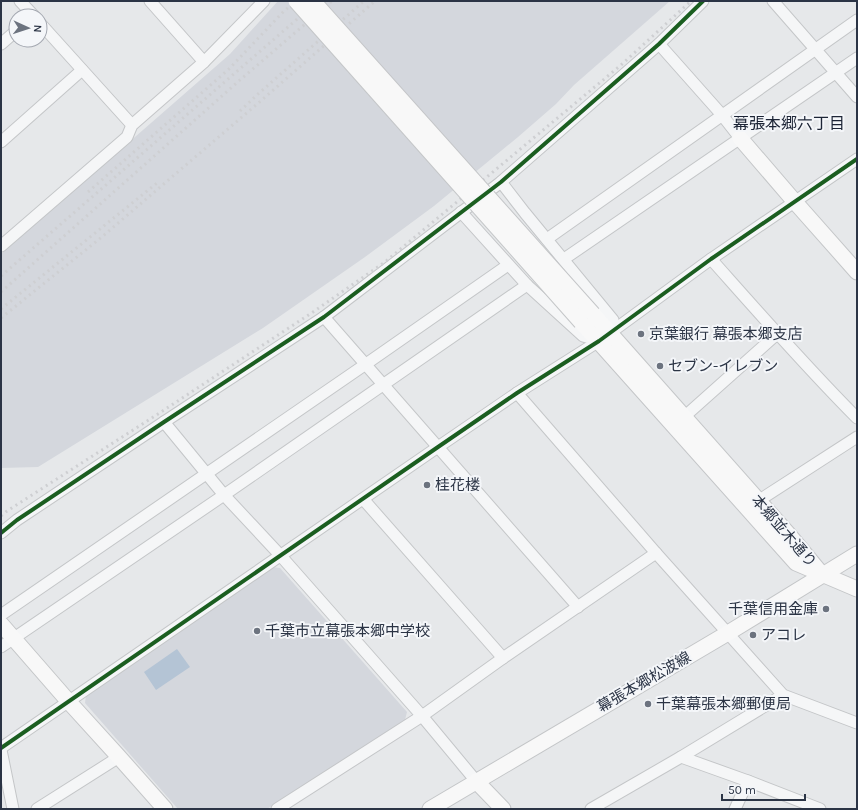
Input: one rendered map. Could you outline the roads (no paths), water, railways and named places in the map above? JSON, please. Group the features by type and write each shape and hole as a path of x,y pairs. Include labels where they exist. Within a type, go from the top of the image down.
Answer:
{"street":[{"path":"150,1 204,62"},
{"path":"1,246 127,137 132,125 204,62 264,1"},
{"path":"296,1 587,318"},
{"path":"313,1 587,318"},
{"path":"1,533 17,520 324,317 501,182 658,44 703,1"},
{"path":"773,1 857,98"},
{"path":"547,239 857,20"},
{"path":"48,32 132,125"},
{"path":"658,44 857,272"},
{"path":"564,260 857,58"},
{"path":"1,142 82,70"},
{"path":"13,809 1,749 363,498 517,393 604,337 711,259 857,158"},
{"path":"501,182 613,320 604,337"},
{"path":"461,212 527,285 583,336 604,337"},
{"path":"711,259 777,334 857,418"},
{"path":"1,615 508,265"},
{"path":"1,647 224,495 527,285"},
{"path":"324,317 578,607"},
{"name":"本郷並木通り","path":"587,318 796,563 822,575"},
{"path":"684,417 777,334"},
{"name":"本郷並木通り","path":"604,337 684,417 802,550 822,575"},
{"path":"517,393 656,553 783,695 857,723"},
{"path":"164,422 224,495 280,555 422,716 476,781 503,809"},
{"path":"758,501 857,437"},
{"path":"363,498 503,658"},
{"path":"277,809 422,716 503,658 656,553"},
{"name":"幕張本郷松波線","path":"430,809 728,633 857,554"},
{"path":"822,575 857,589"},
{"path":"1,624 165,809"},
{"path":"591,809 681,757 783,695"},
{"path":"37,809 120,757"},
{"path":"681,757 820,809"},
{"path":"735,809 748,781"}],"water":[{"path":"177,649 190,667 156,690 144,672"}],"railway":[{"path":"88,192 229,69 284,11 296,1"},
{"path":"1,276 318,1"},
{"path":"1,292 240,80 332,1"},
{"path":"240,111 364,1"},
{"path":"1,318 103,236 375,1"},
{"path":"1,516 313,312 385,262 621,65 691,1"},
{"path":"1,309 157,183"}],"place":[{"name":"京葉銀行 幕張本郷支店","path":"641,334"},
{"name":"セブン-イレブン","path":"660,366"},
{"name":"桂花楼","path":"427,485"},
{"name":"千葉信用金庫","path":"826,609"},
{"name":"千葉市立幕張本郷中学校","path":"257,631"},
{"name":"アコレ","path":"753,635"},
{"name":"千葉幕張本郷郵便局","path":"648,704"}],"district":[{"name":"幕張本郷六丁目","path":"789,123"}]}
